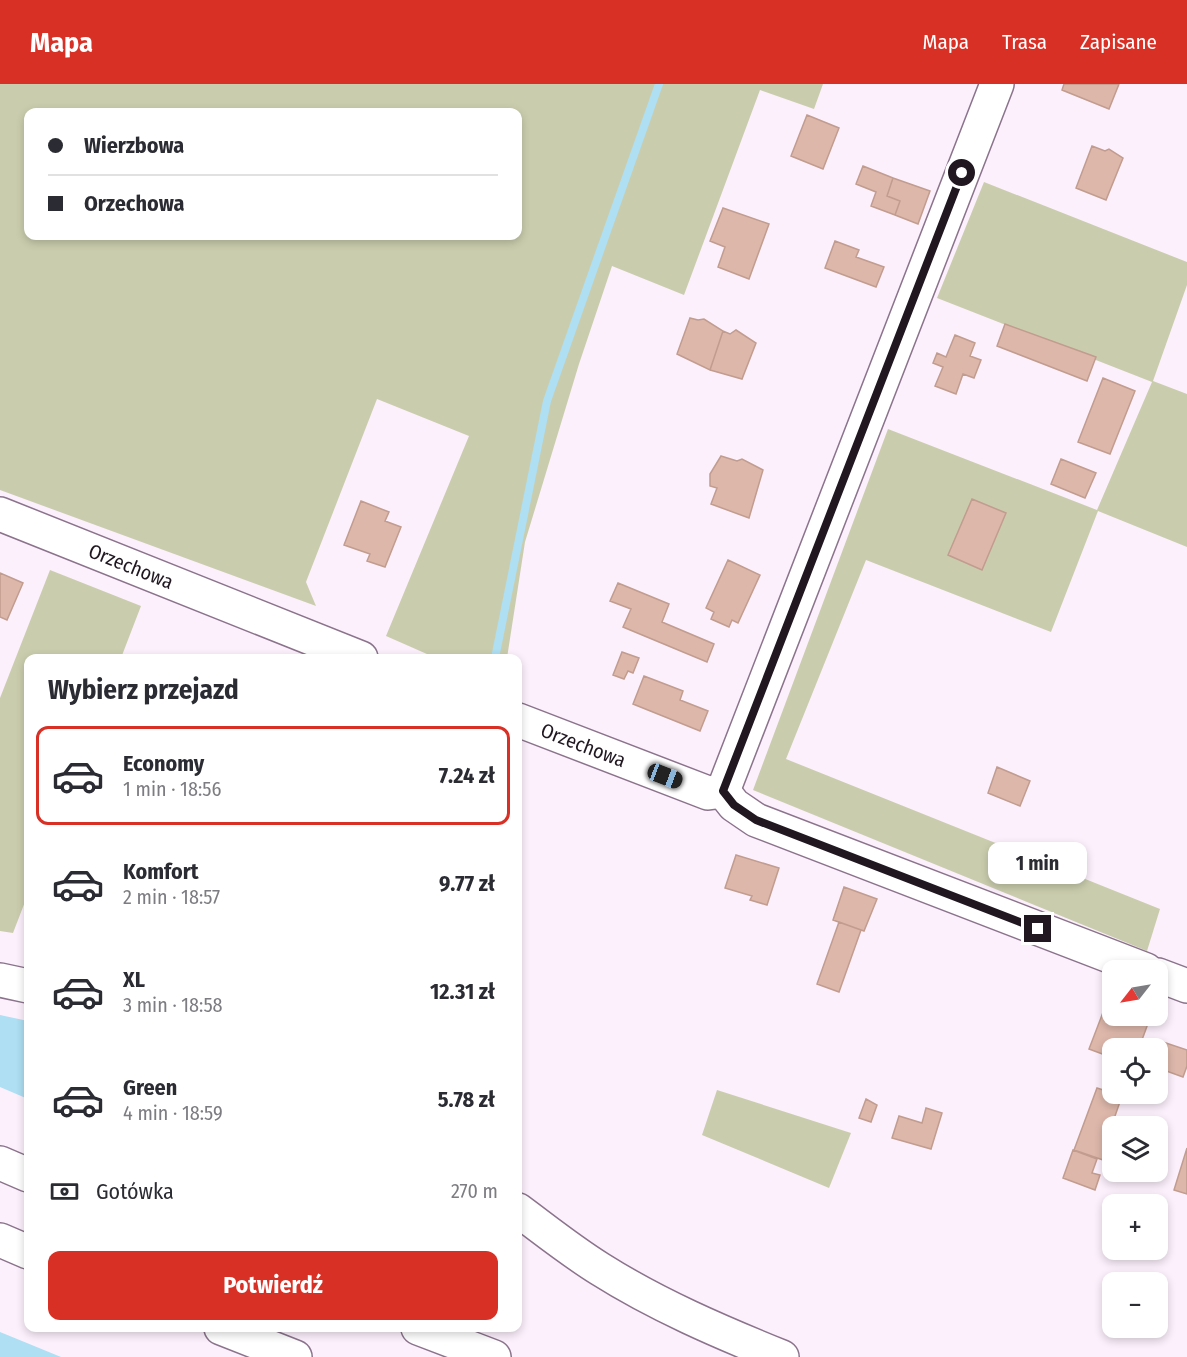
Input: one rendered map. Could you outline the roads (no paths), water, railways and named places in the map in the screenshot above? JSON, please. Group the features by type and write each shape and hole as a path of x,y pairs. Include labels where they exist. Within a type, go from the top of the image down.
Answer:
{"main road":[{"path":"997,84 723,791 734,805 756,820 1120,960"},
{"name":"Orzechowa","path":"0,514 352,654"},
{"name":"Orzechowa","path":"522,722 708,793 723,791"},
{"path":"1168,979 1187,986"},
{"path":"0,980 24,985"},
{"path":"0,1163 24,1173"},
{"path":"522,1213 600,1269 641,1293 703,1324 782,1357"},
{"path":"0,1240 24,1250"},
{"path":"231,1332 296,1357"},
{"path":"428,1332 494,1357"}],"water":[{"path":"0,1015 24,1020 24,1097 0,1087"},
{"path":"0,1332 61,1357 0,1357"}],"waterway":[{"path":"496,654 547,401 659,84"}]}
